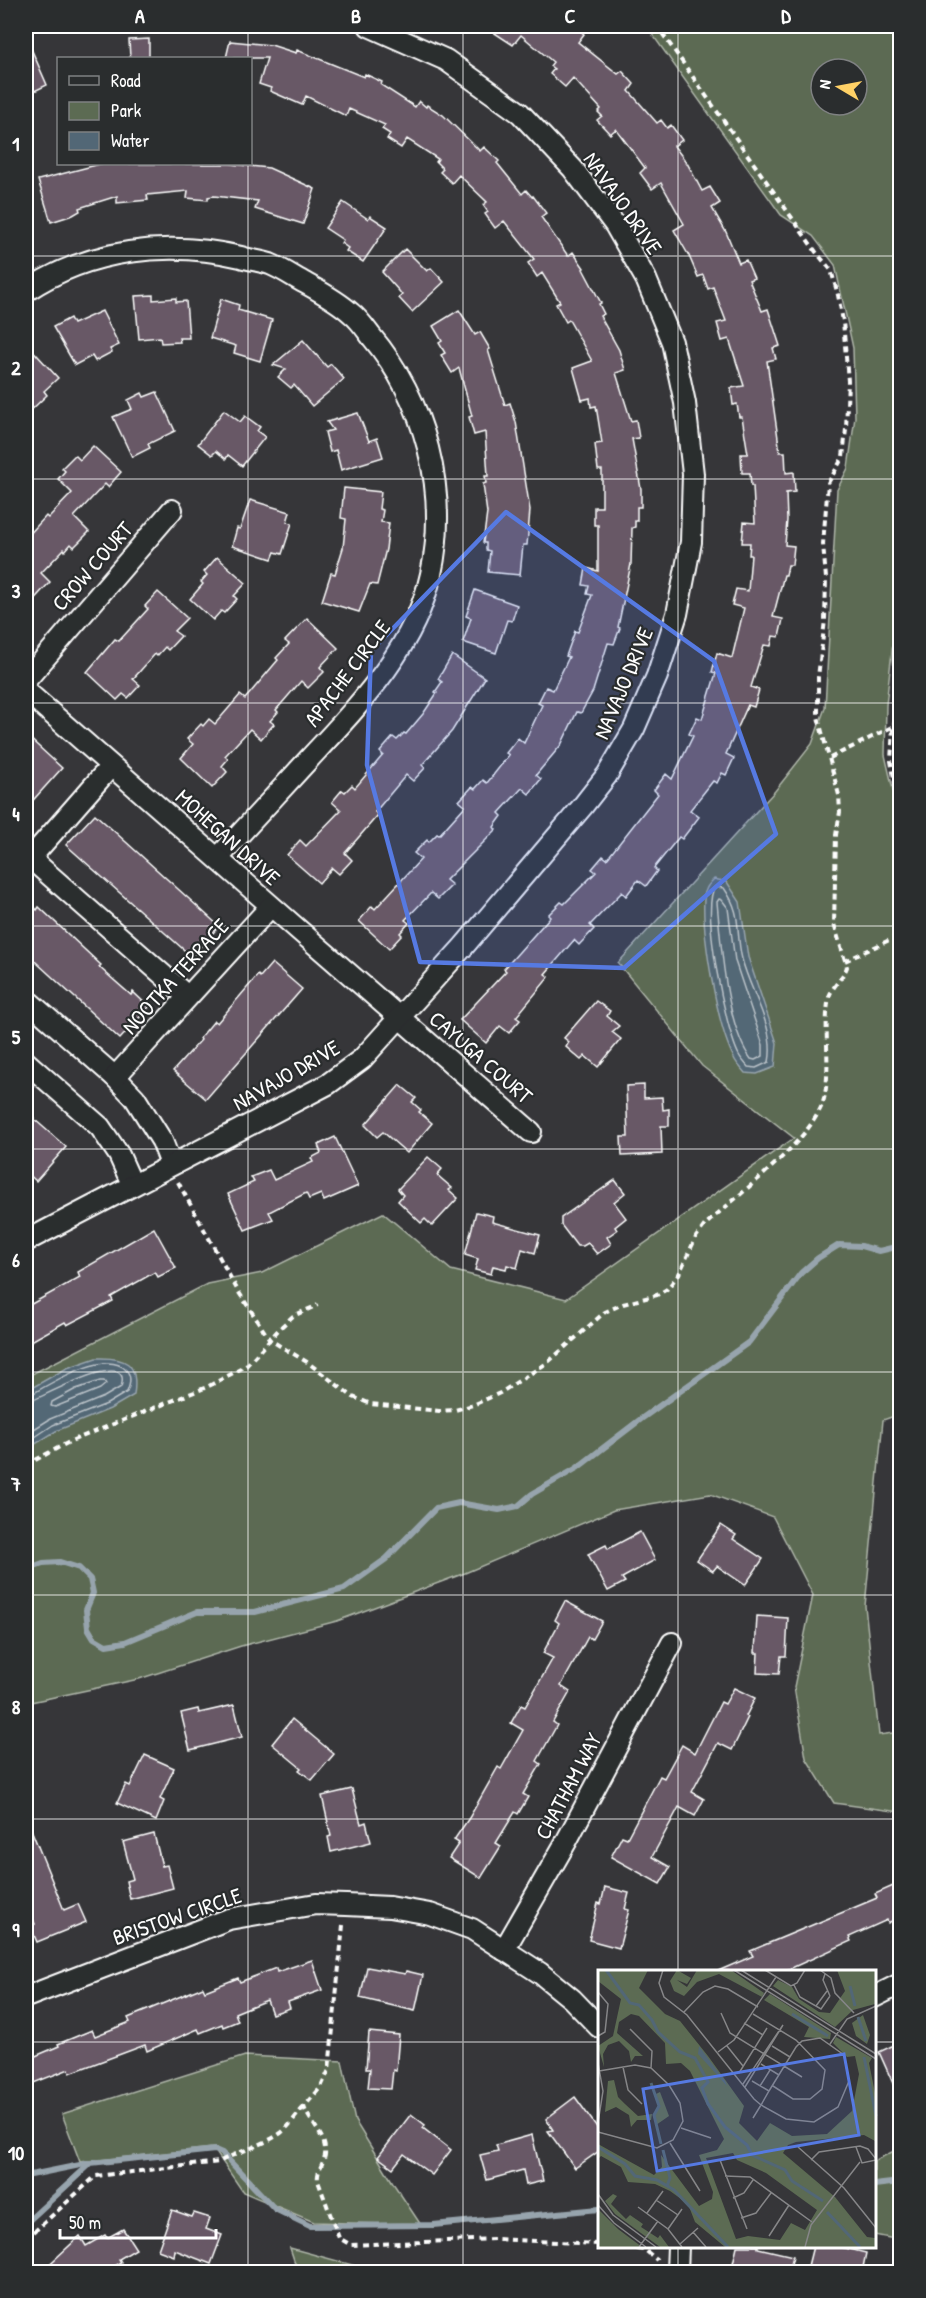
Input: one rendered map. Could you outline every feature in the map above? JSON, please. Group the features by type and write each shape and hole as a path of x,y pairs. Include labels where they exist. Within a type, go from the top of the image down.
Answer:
{"street":[{"name":"NAVAJO DRIVE","path":"26,1241 328,1084 362,1059 464,946 607,775 634,729 657,676 677,614 691,542 693,474 685,404 672,342 646,279 615,225 573,169 520,113 446,60 369,26"},
{"name":"APACHE CIRCLE","path":"26,291 45,278 91,259 137,250 215,251 270,264 352,313 384,351 407,389 423,430 434,475 437,524 431,574 418,614 398,652 377,681 340,725 218,858"},
{"name":"CROW COURT","path":"26,680 172,510"},
{"name":"MOHEGAN DRIVE","path":"26,690 218,858 270,907 399,1018"},
{"path":"111,766 28,861 187,996"},
{"name":"NOOTKA TERRACE","path":"115,1077 270,907"},
{"path":"26,999 115,1077 135,1098 162,1142 171,1164"},
{"name":"CAYUGA COURT","path":"399,1018 531,1132"},
{"path":"26,1062 100,1127 119,1155 132,1184"},
{"name":"CHATHAM WAY","path":"504,1950 566,1842 672,1643"},
{"name":"BRISTOW CIRCLE","path":"26,1997 229,1919 316,1904 390,1907 430,1914 471,1929 548,1979 572,1999 598,2026"},
{"path":"875,1996 900,1984"},
{"path":"677,2272 678,2247"}],"path":[{"path":"171,1164 178,1182 238,1291 270,1340 306,1362 353,1397 371,1404 439,1411 455,1410 500,1394 522,1380 547,1363 605,1312 623,1304 657,1295 666,1289 680,1274 696,1237 705,1225 809,1130 822,1109 828,1072 827,1005 833,986 847,967 834,924 839,795 818,717 818,677 825,620 824,544 828,483 843,457 846,429 848,381 843,321 831,270 657,26"},
{"path":"900,709 893,727 891,761 900,810"},
{"path":"830,758 893,727"},
{"path":"845,961 900,935"},
{"path":"26,1465 71,1441 207,1387 246,1366 293,1317 318,1305"},
{"path":"26,2239 96,2176 219,2162 262,2144 283,2132 321,2087 329,2070 346,1905"},
{"path":"304,2107 307,2117 324,2142 326,2151 317,2175 336,2231 339,2238 351,2245 496,2239 598,2244"},
{"path":"623,2247 645,2250 657,2259 657,2265"}],"highlighted area":[{"path":"506,512 714,661 776,834 624,968 420,962 367,765 371,651"}],"green space":[{"path":"642,26 900,26 900,580 886,705 885,755 895,798 900,803 900,1414 883,1420 865,1606 879,1735 900,1732 900,1812 834,1803 806,1758 794,1687 813,1595 773,1517 710,1494 614,1510 465,1573 337,1621 241,1646 139,1679 26,1703 26,1377 207,1284 262,1273 383,1213 451,1270 566,1299 794,1138 702,1066 618,963 775,791 812,744 825,708 837,490 848,468 855,417 853,348 835,265 813,236 781,215 650,31"},
{"path":"245,2056 342,2061 355,2121 421,2225 314,2222 243,2192 213,2148 80,2162 62,2114"},
{"path":"900,2148 900,2240 875,2235 875,2160"},
{"path":"290,2248 356,2266 356,2272 298,2272"}],"water":[{"path":"714,879 727,882 740,902 748,957 777,1043 775,1067 757,1074 745,1073 735,1060 722,1025 717,1003 708,957 704,915 705,893"},
{"path":"96,1358 115,1359 128,1364 134,1375 134,1395 110,1409 56,1431 26,1450 26,1391 67,1368"}],"building":[{"path":"484,26 575,26 584,34 578,42 618,74 622,71 634,84 629,91 657,123 661,120 667,128 671,125 682,140 674,146 687,163 702,191 710,187 720,203 712,208 726,232 739,263 746,260 754,278 749,280 762,311 768,309 780,346 773,348 776,359 767,361 780,452 785,452 786,473 794,472 795,492 786,493 785,545 794,546 792,565 788,565 786,575 784,575 773,617 783,619 779,637 773,636 771,646 764,645 751,687 759,690 754,707 748,705 726,754 734,758 726,775 722,773 717,783 713,781 690,810 699,817 682,839 679,837 654,868 657,871 646,886 638,880 626,896 622,892 590,925 594,929 579,945 574,940 545,974 549,977 516,1017 520,1020 509,1033 500,1026 486,1043 460,1020 506,971 504,969 550,917 548,915 561,902 564,904 596,872 592,869 603,856 607,859 658,794 654,790 666,774 672,779 693,736 689,734 697,717 702,719 716,673 712,672 717,653 732,658 744,608 732,605 736,589 748,591 751,555 749,555 750,543 742,543 744,522 755,523 750,473 742,473 741,454 748,454 742,417 739,417 737,404 733,405 731,388 744,386 729,339 722,341 717,323 726,321 713,287 708,289 703,275 698,277 674,230 684,224 661,183 652,189 640,173 645,168 616,129 610,134 597,120 602,116 598,112 601,109 573,78 565,87 550,74 554,69 550,66 553,62 521,35 513,45"},
{"path":"26,37 47,85 26,95"},
{"path":"149,39 149,57 130,57 129,40"},
{"path":"230,41 271,45 296,53 297,50 382,82 381,85 415,107 419,101 426,107 427,105 443,115 480,151 484,147 499,161 497,163 522,194 526,190 533,196 546,213 541,217 568,256 573,252 584,268 601,303 599,304 604,314 600,316 619,350 625,370 616,373 631,421 636,420 639,438 632,439 641,489 641,507 637,507 637,521 635,521 635,527 632,528 631,564 618,627 620,628 614,644 608,643 593,691 581,713 577,712 561,745 536,775 541,779 529,794 522,788 499,813 502,816 494,827 496,830 446,880 452,885 438,899 431,893 405,920 409,923 389,949 359,921 372,906 375,909 421,859 414,853 427,840 429,842 437,834 439,835 465,806 459,801 472,787 475,789 483,780 487,783 509,755 506,753 518,738 524,743 542,705 538,703 546,687 553,690 569,657 566,656 575,631 578,632 592,595 587,594 589,586 583,585 586,568 598,571 598,525 594,525 594,507 602,507 602,470 598,470 595,444 602,443 596,406 591,407 590,398 582,400 573,368 592,361 569,320 566,322 556,304 560,302 542,273 537,277 528,263 534,259 504,221 495,228 485,214 488,212 483,205 487,202 459,175 452,183 440,172 443,169 436,162 438,159 407,139 401,148 387,139 390,134 382,129 385,125 349,109 346,116 306,96 302,105 270,91 271,88 259,84 267,58 226,57"},
{"path":"96,165 240,165 269,168 315,189 303,224 255,209 258,201 214,196 208,197 208,200 187,198 188,191 147,195 148,200 117,203 117,196 79,208 80,211 73,215 51,222 38,180"},
{"path":"343,202 368,219 370,216 387,227 363,262 346,251 348,248 341,243 343,240 325,228"},
{"path":"405,249 427,271 431,268 444,282 412,312 399,298 402,295 382,272"},
{"path":"153,295 153,300 176,298 176,302 186,301 189,338 179,338 180,342 161,343 160,337 139,339 135,296"},
{"path":"221,299 239,305 238,310 272,320 260,361 234,353 236,346 210,338"},
{"path":"459,310 475,335 480,332 490,349 488,350 505,405 510,403 516,422 530,510 527,545 523,545 520,575 488,572 490,551 486,550 486,543 483,543 487,513 483,484 486,483 485,476 488,476 485,432 474,435 469,417 472,416 459,368 452,373 441,355 445,353 439,343 442,341 433,326"},
{"path":"102,311 119,345 110,349 112,352 95,361 92,356 75,365 53,327 70,318 73,324"},
{"path":"303,340 327,367 331,364 344,379 312,406 294,385 291,388 278,377 286,369 273,365"},
{"path":"26,343 58,378 44,391 47,395 26,415"},
{"path":"157,392 175,431 148,444 150,448 132,457 113,417 132,409 128,400 142,393 144,397"},
{"path":"224,410 240,422 245,416 260,427 257,431 265,437 242,466 228,455 226,459 216,451 212,455 198,444"},
{"path":"358,413 369,441 377,438 383,457 341,470 336,450 330,452 325,432 333,430 327,422"},
{"path":"93,446 121,472 108,487 105,484 74,517 89,532 74,547 71,544 65,551 64,549 41,573 50,582 26,608 26,538 72,493 58,479 65,471 62,468 75,455 80,460"},
{"path":"344,488 381,492 379,509 383,510 381,522 389,523 386,549 377,585 370,584 359,612 322,601 331,573 335,574 343,548 346,519 341,518"},
{"path":"250,500 290,512 287,522 292,523 282,554 275,552 272,559 232,546 237,528 240,529"},
{"path":"217,557 246,583 234,596 237,599 224,613 221,611 213,620 190,599 203,584 201,582 207,575 204,572"},
{"path":"475,590 517,605 512,621 507,620 496,653 463,642 471,618 466,616"},
{"path":"158,592 187,618 174,631 181,636 168,650 165,647 157,656 155,654 133,679 140,685 128,698 123,694 117,700 87,672 115,639 119,641 148,609 145,606"},
{"path":"307,618 338,648 320,667 324,672 308,688 301,681 276,710 278,712 270,721 274,724 261,739 250,729 225,756 228,759 222,766 227,772 212,788 181,758 193,744 187,739 209,719 215,724 240,695 245,699 278,660 276,658 289,644 285,641"},
{"path":"452,655 485,678 452,731 422,765 425,768 413,781 406,775 375,812 378,815 345,853 352,860 339,874 332,868 319,883 287,855 300,840 306,846 341,810 332,802 342,790 345,792 352,785 355,788 383,755 380,752 393,737 397,740 404,733 406,734 423,714 437,693 435,692 442,682 438,679"},
{"path":"26,735 62,768 26,808"},
{"path":"95,814 219,926 192,957 66,845"},
{"path":"26,899 37,910 39,907 101,965 99,967 131,995 133,992 149,1007 120,1039 26,953"},
{"path":"272,963 302,989 206,1099 173,1071 201,1040 200,1038 214,1021 217,1023 258,975 260,977"},
{"path":"596,1001 610,1011 607,1016 619,1026 612,1032 621,1039 598,1067 585,1056 581,1060 566,1047 569,1042 564,1038"},
{"path":"400,1085 416,1098 412,1102 421,1110 419,1112 432,1123 407,1153 383,1132 377,1137 365,1125"},
{"path":"644,1085 644,1098 662,1097 663,1110 669,1109 669,1126 661,1126 662,1154 622,1156 621,1137 628,1137 626,1086"},
{"path":"26,1112 66,1147 36,1181 26,1172"},
{"path":"335,1137 358,1186 324,1201 321,1194 309,1199 306,1193 269,1212 273,1219 245,1230 228,1194 254,1182 251,1177 269,1170 274,1180 313,1162 311,1158 321,1153 318,1145"},
{"path":"428,1157 442,1169 437,1175 452,1188 449,1190 458,1198 432,1226 425,1219 421,1223 398,1201 403,1195 398,1189"},
{"path":"615,1180 625,1193 614,1202 626,1218 615,1227 617,1230 607,1237 611,1244 597,1254 588,1243 577,1246 561,1225 561,1218"},
{"path":"476,1212 493,1216 492,1222 540,1235 535,1253 522,1249 517,1268 507,1265 506,1269 493,1266 491,1274 475,1270 478,1259 465,1255"},
{"path":"154,1228 176,1268 158,1277 155,1272 111,1297 113,1301 67,1325 65,1322 26,1344 26,1307 80,1277 78,1272"},
{"path":"721,1525 736,1535 733,1539 763,1559 745,1585 717,1566 713,1571 697,1560"},
{"path":"640,1532 655,1560 622,1578 625,1582 608,1591 588,1554 606,1545 608,1549"},
{"path":"565,1601 602,1621 592,1639 588,1637 561,1686 570,1692 553,1722 557,1725 537,1761 541,1764 523,1794 528,1797 518,1814 515,1812 496,1843 501,1846 481,1878 449,1858 459,1843 454,1840 498,1767 501,1769 523,1730 511,1723 521,1705 525,1707 553,1658 543,1653 559,1623 555,1620"},
{"path":"757,1616 788,1618 786,1656 781,1656 779,1674 757,1673 758,1653 755,1653"},
{"path":"734,1688 755,1698 746,1716 748,1717 732,1750 718,1743 692,1792 704,1799 695,1816 679,1807 652,1857 670,1867 660,1884 611,1857 622,1836 627,1838 660,1776 664,1778 682,1745 695,1753 721,1702 725,1704"},
{"path":"234,1705 242,1737 190,1750 181,1713 198,1709 199,1713"},
{"path":"292,1719 334,1754 312,1780 272,1744"},
{"path":"145,1755 174,1768 160,1799 164,1801 156,1821 117,1803 126,1784 130,1786"},
{"path":"352,1789 361,1824 366,1822 371,1842 331,1852 328,1837 331,1836 322,1796"},
{"path":"26,1817 64,1910 78,1904 86,1922 37,1942 30,1926 35,1924 26,1901"},
{"path":"154,1834 162,1866 167,1865 173,1888 130,1899 126,1881 133,1879 123,1842"},
{"path":"900,1883 900,1917 888,1923 887,1920 849,1937 851,1941 787,1970 720,1970 753,1956 750,1951 877,1898 875,1894"},
{"path":"605,1887 629,1893 625,1909 629,1910 619,1948 589,1940 598,1903 601,1904"},
{"path":"312,1960 322,1990 288,2002 290,2008 272,2014 267,2000 235,2013 238,2021 223,2027 222,2024 200,2033 198,2029 147,2051 145,2045 70,2073 69,2069 26,2086 26,2060 59,2046 58,2044 92,2030 95,2036 130,2022 128,2018 203,1987 205,1991 238,1978 240,1982 276,1968 277,1972"},
{"path":"367,1967 423,1975 415,2011 360,1998"},
{"path":"369,2032 399,2035 396,2071 393,2070 391,2089 368,2088 370,2069 366,2069"},
{"path":"896,2044 900,2054 900,2099 879,2052"},
{"path":"575,2097 598,2129 598,2152 575,2168 548,2131 553,2130 546,2119"},
{"path":"411,2114 425,2125 423,2128 451,2150 432,2175 404,2154 393,2168 378,2157"},
{"path":"532,2135 543,2181 526,2185 523,2170 487,2180 480,2155 498,2151 496,2145"},
{"path":"172,2210 192,2217 194,2213 210,2218 206,2229 222,2235 211,2264 175,2250 174,2256 158,2250"},
{"path":"123,2229 136,2249 119,2259 121,2262 103,2272 41,2272 80,2236 86,2246 105,2235 107,2238"},
{"path":"737,2247 758,2247 793,2256 789,2272 731,2272"},
{"path":"813,2247 841,2247 866,2253 862,2272 807,2270"}],"waterway":[{"path":"26,1569 43,1563 60,1562 79,1568 90,1579 93,1593 86,1610 88,1628 94,1638 106,1645 125,1642 197,1612 255,1612 344,1589 386,1559 436,1508 459,1503 499,1510 518,1506 532,1494 577,1468 749,1342 801,1273 818,1258 839,1245 861,1246 879,1251 900,1246"},
{"path":"26,2176 90,2163 215,2150 222,2153 275,2209 310,2226 433,2225 598,2209"},
{"path":"26,2223 89,2165"},
{"path":"875,2185 900,2182"}]}
